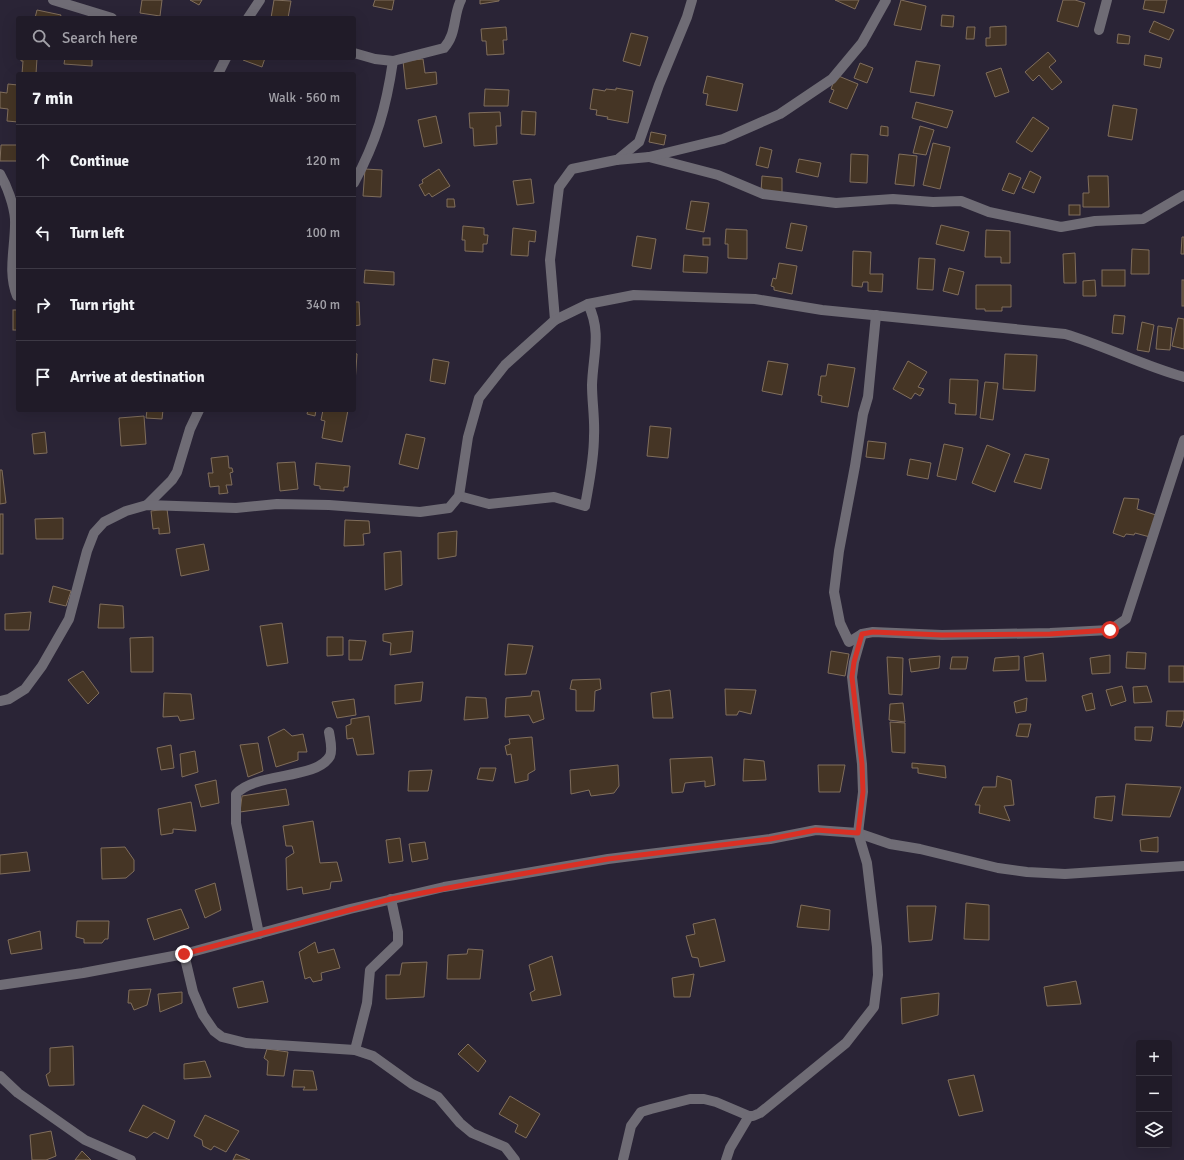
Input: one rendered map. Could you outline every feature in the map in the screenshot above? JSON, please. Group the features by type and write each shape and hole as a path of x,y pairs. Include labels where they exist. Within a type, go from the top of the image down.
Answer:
{"street":[{"path":"53,0 105,16"},
{"path":"249,16 260,0"},
{"path":"356,54 375,59 393,61 444,48 449,42 454,30 461,0"},
{"path":"616,160 639,142 659,85 687,17 692,0"},
{"path":"555,320 550,260 559,188 572,169 616,160 649,157 723,139 780,114 832,79 852,58 869,33 886,0"},
{"path":"1099,30 1107,0"},
{"path":"219,72 225,60"},
{"path":"356,179 382,122 388,97 393,61"},
{"path":"649,157 718,175 763,194 836,203 892,199 933,202 961,201 989,212 1061,227 1095,221 1143,220 1184,195"},
{"path":"0,174 4,182 15,219 12,277 16,292"},
{"path":"0,701 9,699 25,689 42,666 69,619 87,550 94,533 104,522 126,511 147,506 236,508 277,504 329,505 420,512 449,508 459,496 468,437 479,398 506,365 555,320 588,304 634,295 668,295 755,300 822,310 1065,334 1092,342 1156,369 1184,377"},
{"path":"459,496 489,504 554,497 585,506 594,438 595,413 592,385 596,351 595,318 588,304"},
{"path":"854,662 849,642 840,623 834,592 839,551 856,466 863,414 869,391 876,315"},
{"path":"147,506 172,480 177,472 190,429 198,412"},
{"path":"849,642 862,634 873,632 942,635 1050,634 1110,630 1126,619 1184,440"},
{"path":"623,1160 631,1126 641,1112 651,1108 690,1099 704,1099 749,1116 754,1116 760,1113 846,1043 874,1007 878,975 877,947 867,863 858,833 863,792 862,764 861,739 854,701 852,677 854,662 862,634"},
{"path":"259,934 236,822 236,794 239,790 251,784 314,769 325,763 331,755 329,732"},
{"path":"0,985 83,973 184,954 391,899 444,887 608,859 770,839 816,830 858,833 890,844 920,849 998,868 1027,872 1065,874 1184,866"},
{"path":"354,1050 367,1003 370,970 398,943 398,932 391,899"},
{"path":"184,954 193,992 203,1015 214,1031 222,1037 246,1043 354,1050 373,1056 412,1084 433,1093 443,1102 460,1123 472,1133 506,1147 515,1160"},
{"path":"0,1076 18,1093 85,1140 131,1160"},
{"path":"726,1160 736,1137 749,1116"}],"building":[{"path":"142,0 162,0 160,16 140,13"},
{"path":"190,0 202,0 199,5"},
{"path":"274,0 291,1 288,16 271,16"},
{"path":"375,0 394,0 392,10 373,6"},
{"path":"480,0 499,0 499,1 480,4"},
{"path":"835,0 859,0 855,9"},
{"path":"901,0 926,6 921,30 894,25"},
{"path":"1063,0 1075,0 1085,3 1078,27 1057,21"},
{"path":"1145,0 1167,0 1164,13 1143,9"},
{"path":"37,10 61,15 61,16 36,16"},
{"path":"942,15 954,16 953,27 941,26"},
{"path":"1154,21 1174,30 1169,40 1149,32"},
{"path":"1006,26 1006,45 986,46 986,38 990,38 990,27"},
{"path":"506,27 507,40 503,40 504,54 487,55 486,41 482,41 481,29"},
{"path":"967,27 975,27 974,39 966,39"},
{"path":"631,33 648,37 640,66 623,61"},
{"path":"1118,34 1130,36 1129,44 1117,43"},
{"path":"1048,52 1056,61 1049,67 1062,82 1052,90 1039,75 1033,81 1025,72"},
{"path":"1145,55 1162,58 1160,68 1144,65"},
{"path":"423,59 425,73 436,72 437,84 406,89 403,61"},
{"path":"37,60 36,72 22,72 23,61 21,61"},
{"path":"65,60 92,60 92,66 64,64"},
{"path":"243,60 264,60 262,67"},
{"path":"916,61 940,65 934,96 910,92"},
{"path":"860,63 873,68 867,83 854,78"},
{"path":"1001,68 1009,92 995,97 986,73"},
{"path":"836,75 858,84 847,109 829,102 834,90 831,89"},
{"path":"707,76 743,84 737,111 706,105 708,94 703,93"},
{"path":"8,84 16,85 16,122 7,121 8,109 0,108 0,92 7,93"},
{"path":"616,88 633,91 628,123 607,119 608,117 596,115 597,110 590,109 593,89 605,91 606,89 616,90"},
{"path":"485,89 509,90 508,106 484,106"},
{"path":"916,102 953,111 947,128 912,118"},
{"path":"1113,105 1137,109 1132,140 1108,136"},
{"path":"522,111 536,112 535,135 521,134"},
{"path":"500,112 501,126 496,126 497,144 474,146 473,128 470,128 469,113"},
{"path":"436,116 442,143 424,147 418,120"},
{"path":"1033,117 1049,128 1032,152 1016,142"},
{"path":"881,126 888,127 888,136 880,135"},
{"path":"920,126 934,130 926,155 913,153"},
{"path":"651,132 666,135 664,145 649,142"},
{"path":"933,143 950,147 940,189 923,185"},
{"path":"1,145 16,145 16,161 0,161"},
{"path":"760,147 772,150 768,168 756,165"},
{"path":"851,154 868,155 867,183 850,182"},
{"path":"899,154 917,156 914,186 895,184"},
{"path":"799,159 821,163 818,177 796,172"},
{"path":"365,169 382,170 381,197 363,196"},
{"path":"439,169 450,186 432,197 429,193 425,196 419,185 423,183 422,180"},
{"path":"1030,171 1041,177 1034,193 1022,188"},
{"path":"1009,173 1021,178 1014,194 1002,190"},
{"path":"762,176 782,178 782,193 761,192"},
{"path":"1088,176 1108,176 1109,207 1083,207 1083,193 1089,193"},
{"path":"531,179 534,203 517,205 513,181"},
{"path":"447,199 454,199 455,207 447,207"},
{"path":"691,201 709,203 704,232 686,229"},
{"path":"1069,205 1080,205 1080,215 1069,215"},
{"path":"791,223 807,226 802,251 786,248"},
{"path":"941,225 969,232 964,251 936,244"},
{"path":"463,226 484,228 484,235 488,235 487,244 483,244 483,252 465,251 465,240 462,240"},
{"path":"513,228 536,231 535,242 529,241 528,256 511,255"},
{"path":"726,229 747,230 747,259 728,258 728,244 725,244"},
{"path":"986,230 1010,231 1010,263 1001,263 1001,257 985,257"},
{"path":"637,236 656,239 651,269 632,266"},
{"path":"1182,237 1184,237 1184,254 1181,254"},
{"path":"703,238 710,238 710,245 703,245"},
{"path":"1132,249 1149,250 1149,274 1131,274"},
{"path":"853,251 871,252 870,274 883,274 882,292 868,291 868,282 863,282 862,287 852,286"},
{"path":"1075,253 1076,283 1064,283 1063,254"},
{"path":"684,255 708,257 707,273 683,272"},
{"path":"919,258 935,259 933,290 917,289"},
{"path":"779,263 797,266 792,294 774,290 774,287 771,286 773,278 776,279"},
{"path":"949,268 964,272 958,295 943,291"},
{"path":"365,270 394,272 394,285 364,283"},
{"path":"1102,270 1125,270 1125,286 1102,286"},
{"path":"1095,280 1096,296 1083,296 1083,281"},
{"path":"1182,280 1184,280 1184,306 1182,306"},
{"path":"976,285 1011,285 1011,307 1002,307 1002,311 985,311 985,309 976,309"},
{"path":"356,302 359,302 360,325 356,326"},
{"path":"13,310 16,310 16,330 13,330"},
{"path":"1114,315 1125,316 1123,334 1112,333"},
{"path":"1178,318 1184,319 1184,349 1172,346"},
{"path":"1142,322 1154,325 1149,352 1137,350"},
{"path":"1158,326 1172,328 1170,350 1156,349"},
{"path":"1005,354 1037,355 1035,391 1003,389"},
{"path":"433,359 449,362 445,384 430,381"},
{"path":"768,361 788,364 782,395 762,391"},
{"path":"908,361 927,372 918,387 924,389 920,396 915,393 911,399 893,389"},
{"path":"828,364 855,368 848,407 821,402 822,396 818,395 821,376 826,376"},
{"path":"950,379 978,380 976,415 955,414 956,404 949,403"},
{"path":"985,382 998,383 993,420 980,418"},
{"path":"147,412 163,412 162,419 146,418"},
{"path":"308,412 316,412 315,416 307,414"},
{"path":"323,412 348,412 342,442 322,438 325,421 321,420"},
{"path":"144,416 146,444 121,446 119,418"},
{"path":"650,426 671,428 668,458 647,456"},
{"path":"45,432 47,453 34,454 32,434"},
{"path":"406,434 425,438 418,469 399,464"},
{"path":"868,441 886,443 884,459 866,457"},
{"path":"944,444 963,448 956,480 937,476"},
{"path":"987,445 1010,454 995,492 972,483"},
{"path":"1025,454 1049,459 1041,489 1014,482"},
{"path":"228,456 229,468 232,468 233,472 230,473 232,485 226,485 228,493 219,494 219,486 210,487 208,473 213,473 211,458"},
{"path":"910,459 931,463 928,479 907,475"},
{"path":"295,462 298,489 280,491 277,463"},
{"path":"316,463 350,466 348,487 344,487 344,491 320,489 320,486 314,485"},
{"path":"0,470 2,470 6,503 0,504"},
{"path":"1124,498 1139,499 1137,509 1156,515 1150,537 1135,533 1134,535 1126,534 1124,537 1113,533"},
{"path":"167,509 170,533 159,534 159,528 153,529 151,511"},
{"path":"0,514 3,514 3,554 0,554"},
{"path":"63,518 63,539 36,539 35,519"},
{"path":"345,520 369,521 370,533 363,534 364,545 344,546"},
{"path":"457,531 456,556 438,559 438,533"},
{"path":"204,544 209,570 181,576 176,549"},
{"path":"401,551 402,585 385,590 384,553"},
{"path":"53,586 71,591 66,606 49,602"},
{"path":"100,604 123,606 124,628 98,628"},
{"path":"31,612 29,630 5,630 5,614"},
{"path":"282,623 288,663 267,666 260,626"},
{"path":"413,631 411,652 390,655 391,643 383,641 383,634"},
{"path":"153,637 153,672 131,672 130,638"},
{"path":"327,637 343,637 343,655 327,656"},
{"path":"349,640 366,641 362,660 349,660"},
{"path":"508,644 533,646 526,674 505,675"},
{"path":"831,651 849,654 845,676 828,673"},
{"path":"1127,652 1146,653 1145,669 1126,668"},
{"path":"1043,653 1046,681 1026,681 1024,657"},
{"path":"1110,655 1110,673 1092,674 1090,658"},
{"path":"940,656 939,668 911,672 909,659"},
{"path":"1019,656 1019,670 993,671 995,658"},
{"path":"887,657 903,658 902,695 889,694"},
{"path":"952,657 968,657 966,669 950,669"},
{"path":"1169,666 1184,666 1184,682 1169,682"},
{"path":"83,671 99,693 88,704 68,680"},
{"path":"600,679 601,689 595,691 594,711 576,711 576,690 570,689 572,680"},
{"path":"423,682 421,701 395,704 395,685"},
{"path":"1122,686 1126,701 1111,706 1106,690"},
{"path":"1147,686 1152,702 1134,703 1133,687"},
{"path":"725,689 756,690 751,714 739,711 737,715 726,715"},
{"path":"670,690 673,718 653,718 651,693"},
{"path":"532,691 539,691 544,719 533,723 529,715 505,717 506,698 531,696"},
{"path":"164,693 191,694 194,719 180,721 178,716 163,717"},
{"path":"1092,693 1095,709 1086,711 1082,696"},
{"path":"466,697 486,698 488,718 464,720"},
{"path":"1027,698 1026,711 1016,713 1014,702"},
{"path":"354,699 356,715 337,718 332,702"},
{"path":"903,703 905,722 889,720 890,704"},
{"path":"1167,711 1184,711 1184,718 1181,727 1166,726"},
{"path":"369,716 374,754 357,755 353,738 347,739 346,726 351,724 351,719"},
{"path":"890,722 905,723 905,753 892,752"},
{"path":"1019,724 1031,724 1028,737 1016,736"},
{"path":"1135,727 1153,727 1151,741 1135,740"},
{"path":"284,729 292,736 303,734 307,752 298,752 298,760 276,767 268,737"},
{"path":"532,737 535,770 528,774 528,780 515,783 511,754 507,755 505,746 510,744 509,739"},
{"path":"258,743 263,771 248,777 240,745"},
{"path":"171,745 174,768 161,770 157,748"},
{"path":"195,751 198,772 182,777 180,754"},
{"path":"712,757 715,785 705,787 705,781 685,783 683,792 672,793 670,759"},
{"path":"744,759 764,761 766,780 743,781"},
{"path":"912,763 945,766 946,778 918,773 918,768 912,768"},
{"path":"618,765 619,786 614,793 591,796 589,790 571,794 570,770"},
{"path":"818,765 845,765 840,792 819,792"},
{"path":"480,768 496,768 493,781 477,779"},
{"path":"432,770 428,791 408,791 409,771"},
{"path":"997,776 1011,780 1014,805 1004,806 1010,821 979,813 980,805 975,805 983,787 996,787"},
{"path":"216,780 219,803 201,807 195,785"},
{"path":"1126,784 1181,787 1170,817 1122,815"},
{"path":"286,789 289,805 240,812 242,796"},
{"path":"1115,796 1112,821 1094,818 1096,797"},
{"path":"191,802 196,831 173,829 173,833 161,835 158,809"},
{"path":"313,821 320,863 337,862 342,881 331,882 330,889 303,894 302,887 287,890 286,858 294,853 292,846 286,846 283,826"},
{"path":"1158,837 1158,852 1141,851 1140,840"},
{"path":"400,838 403,861 389,863 386,840"},
{"path":"425,842 428,859 412,862 409,844"},
{"path":"125,847 134,860 134,871 126,878 102,879 101,848"},
{"path":"27,852 30,871 0,874 0,855"},
{"path":"215,883 221,910 205,918 195,890"},
{"path":"966,903 989,905 989,940 964,939"},
{"path":"801,905 830,910 829,930 797,927"},
{"path":"907,906 936,906 932,940 909,942"},
{"path":"181,909 189,928 154,940 147,919"},
{"path":"715,919 725,961 700,967 698,958 692,957 686,936 695,934 693,924"},
{"path":"77,921 109,921 108,939 105,939 102,943 84,943 84,939 76,937"},
{"path":"40,931 42,949 11,954 8,940"},
{"path":"315,942 318,953 334,949 340,968 321,973 322,980 313,982 310,977 305,979 299,952"},
{"path":"468,949 483,950 480,979 447,979 448,955 467,954"},
{"path":"552,956 561,995 532,1001 530,993 535,990 529,965"},
{"path":"427,962 424,997 386,999 386,975 400,975 402,963"},
{"path":"694,974 690,997 674,997 672,978"},
{"path":"263,981 268,1002 238,1008 233,988"},
{"path":"1076,981 1081,1004 1047,1006 1044,987"},
{"path":"151,989 147,1005 134,1010 131,1003 128,1003 129,990"},
{"path":"182,992 182,1003 160,1012 158,994"},
{"path":"939,993 938,1015 902,1024 901,998"},
{"path":"468,1044 486,1061 478,1072 458,1054"},
{"path":"73,1046 74,1085 49,1086 46,1075 50,1072 50,1048"},
{"path":"267,1049 288,1052 284,1076 267,1075 268,1061 264,1058"},
{"path":"205,1061 211,1077 184,1079 184,1064"},
{"path":"294,1070 313,1071 317,1090 303,1090 305,1087 292,1087"},
{"path":"974,1075 983,1111 959,1116 948,1080"},
{"path":"510,1096 540,1114 526,1138 515,1132 518,1125 499,1114"},
{"path":"143,1105 175,1121 168,1139 154,1132 147,1138 129,1131"},
{"path":"205,1115 239,1131 226,1152 214,1146 211,1150 203,1146 202,1140 194,1136"},
{"path":"51,1131 56,1156 46,1160 32,1160 30,1135"},
{"path":"82,1151 91,1160 75,1160"},
{"path":"236,1154 250,1160 233,1160"}],"route":[{"path":"184,954 350,909 444,887 608,859 770,839 816,830 858,833 863,792 862,764 861,739 854,701 852,677 854,662 862,634 873,632 899,632 942,635 1050,634 1110,630"}]}
